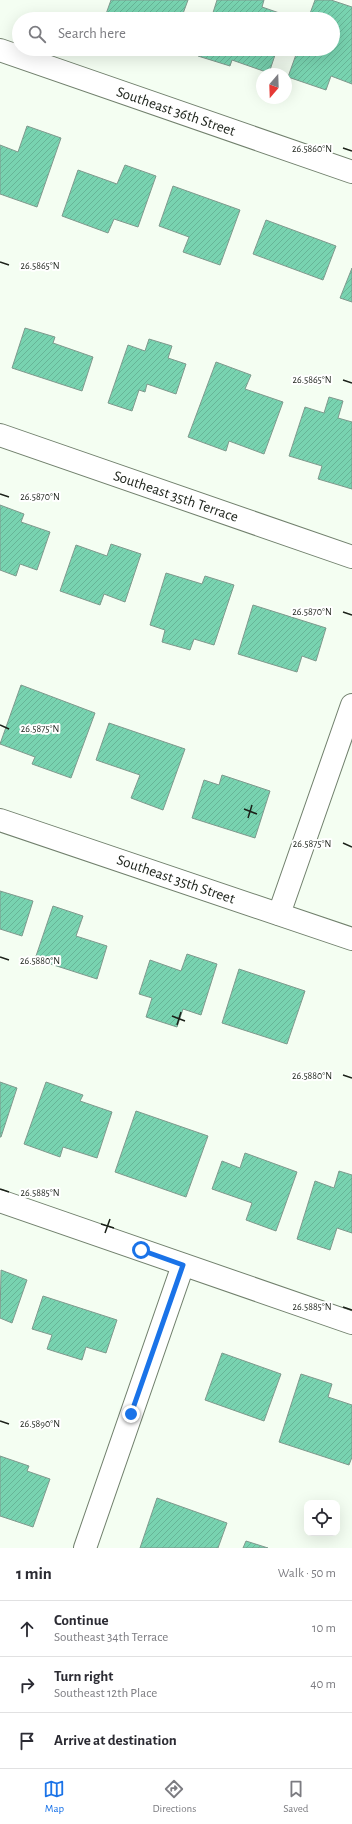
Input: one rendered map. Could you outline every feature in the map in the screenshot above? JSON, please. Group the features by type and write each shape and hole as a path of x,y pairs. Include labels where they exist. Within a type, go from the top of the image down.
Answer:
{"street":[{"name":"Southeast 36th Street","path":"0,50 12,54"},
{"name":"Southeast 36th Street","path":"17,56 352,172"},
{"name":"Southeast 35th Terrace","path":"0,435 352,557"},
{"path":"279,914 352,705"},
{"name":"Southeast 35th Street","path":"0,820 352,939"},
{"path":"0,1201 352,1323"},
{"path":"85,1548 183,1265"}],"building":[{"path":"111,0 188,0 184,12 107,12"},
{"path":"217,0 264,0 262,7 276,12 213,12"},
{"path":"315,0 331,0 352,7 352,84 331,76 326,90 292,78 291,68 296,56 340,56 340,12 311,12"},
{"path":"198,56 275,56 271,68 256,68 232,60 230,66"},
{"path":"27,126 61,138 37,207 0,194 0,145 18,152"},
{"path":"125,165 156,176 138,227 114,219 108,233 62,216 78,170 117,184"},
{"path":"173,186 240,210 220,265 183,252 189,237 159,226"},
{"path":"266,220 336,246 323,280 253,254"},
{"path":"352,268 352,302 340,298"},
{"path":"25,328 55,337 53,343 93,357 82,391 12,368"},
{"path":"149,339 172,346 168,358 186,364 176,394 147,384 145,392 139,390 132,411 108,403 128,345 145,351"},
{"path":"216,362 251,375 245,389 283,402 264,454 229,441 226,451 188,437"},
{"path":"329,397 343,401 338,418 352,422 352,489 318,479 322,466 289,456 305,407 324,413"},
{"path":"0,505 24,514 21,522 50,532 37,570 20,564 16,576 0,570"},
{"path":"111,544 141,554 125,602 104,594 100,605 60,591 76,545 107,556"},
{"path":"166,573 202,584 205,576 234,585 214,645 194,639 190,650 162,642 165,630 150,625"},
{"path":"253,605 326,628 316,661 302,656 297,672 238,654"},
{"path":"21,685 95,713 71,778 32,764 35,757 0,744"},
{"path":"109,723 185,749 163,810 131,798 140,775 96,760"},
{"path":"222,775 270,791 255,838 192,818 204,780 219,785"},
{"path":"0,891 33,901 22,936 0,929"},
{"path":"53,906 83,916 76,936 107,946 97,979 35,959"},
{"path":"187,954 217,964 201,1015 183,1009 177,1027 146,1017 152,998 139,994 150,960 181,971"},
{"path":"239,969 305,991 287,1044 222,1023"},
{"path":"0,1082 17,1088 1,1137 0,1137"},
{"path":"46,1082 83,1095 80,1101 112,1112 97,1158 63,1147 60,1157 24,1144"},
{"path":"136,1111 208,1136 186,1197 115,1172"},
{"path":"245,1153 297,1172 276,1231 246,1220 252,1203 212,1189 222,1161 240,1168"},
{"path":"339,1171 352,1175 352,1233 337,1228 330,1250 297,1239 315,1181 334,1188"},
{"path":"1,1270 27,1280 12,1323 0,1318"},
{"path":"43,1296 117,1320 106,1353 86,1347 82,1360 47,1349 52,1335 32,1329"},
{"path":"222,1353 281,1374 264,1421 205,1400"},
{"path":"301,1374 332,1384 328,1397 352,1405 352,1457 349,1465 279,1442"},
{"path":"0,1456 29,1466 27,1471 50,1479 33,1527 0,1516"},
{"path":"157,1498 227,1523 218,1548 140,1548"},
{"path":"246,1541 268,1548 243,1548"}],"route":[{"path":"131,1414 183,1265 141,1250"}]}
